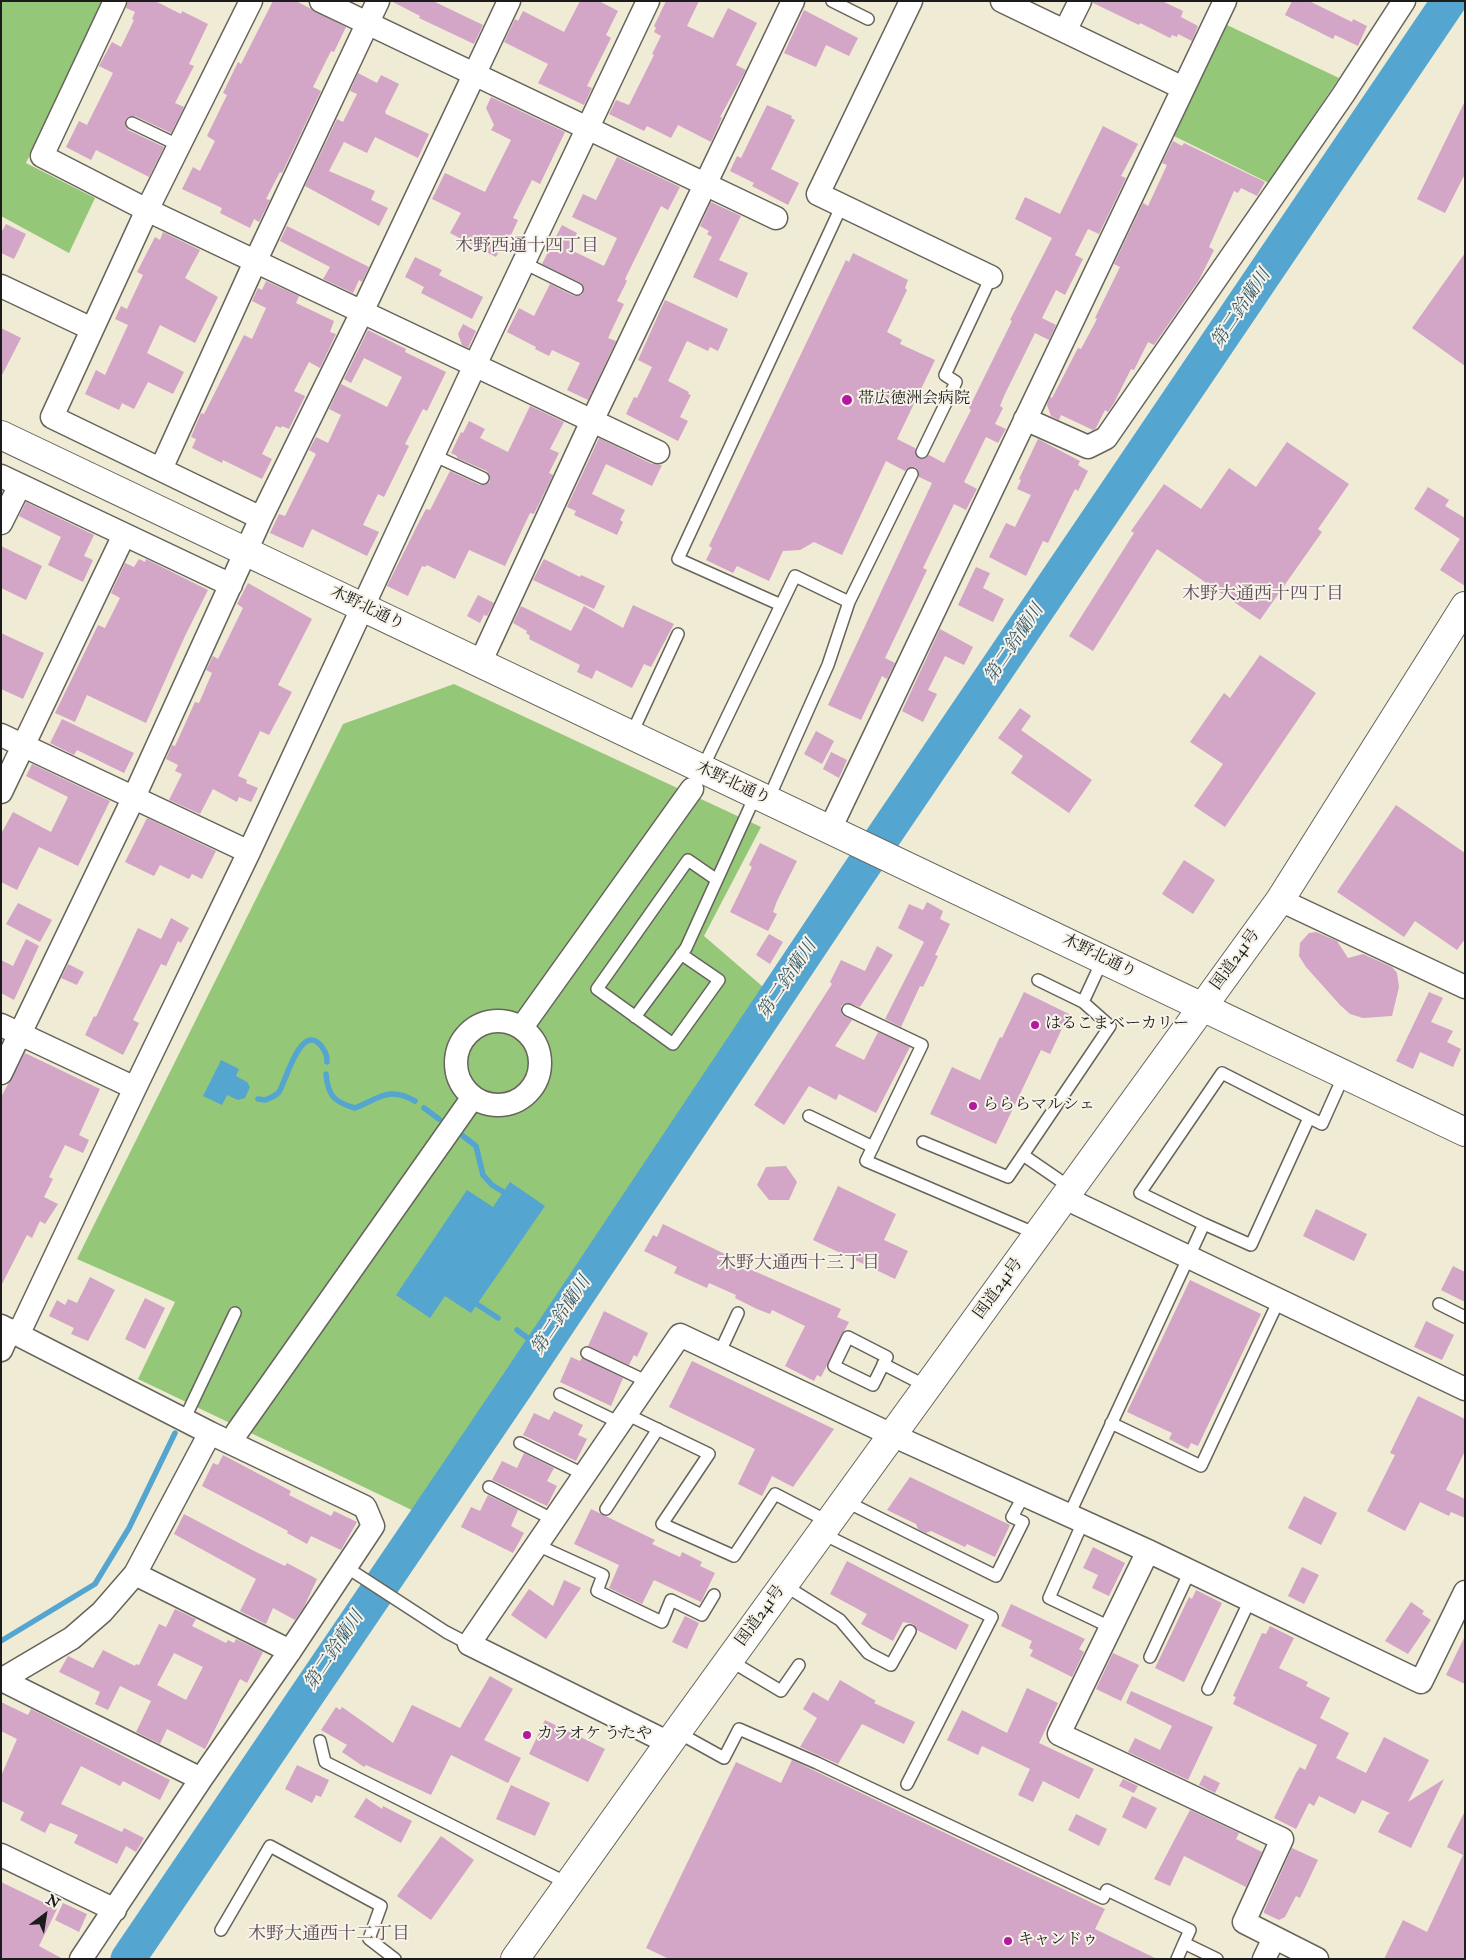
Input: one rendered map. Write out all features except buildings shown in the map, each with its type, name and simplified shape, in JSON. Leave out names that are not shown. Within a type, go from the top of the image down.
[{"type":"main road","name":"木野北通り","points":[[1,435],[631,735],[697,779],[762,797],[1465,1132]]},
{"type":"main road","name":"国道241号","points":[[515,1959],[729,1660],[1069,1194],[1280,900],[1465,606]]},
{"type":"street","points":[[115,1],[42,156],[255,262],[658,452]]},
{"type":"street","points":[[251,1],[148,210],[52,417],[262,518]]},
{"type":"street","points":[[321,1],[776,218]]},
{"type":"street","points":[[161,469],[255,262],[378,1]]},
{"type":"street","points":[[1,1073],[11,1029],[134,798],[246,551],[362,312],[509,1]]},
{"type":"street","points":[[81,1959],[373,1526],[365,1507],[8,1335],[135,1088],[249,852],[475,365],[648,1]]},
{"type":"street","points":[[480,663],[592,421],[794,1]]},
{"type":"street","points":[[911,1],[818,194],[991,277]]},
{"type":"street","points":[[1002,1],[1183,88]]},
{"type":"street","points":[[1064,31],[1080,1]]},
{"type":"street","points":[[830,829],[1225,1]]},
{"type":"street","points":[[1025,419],[1088,447],[1106,438],[1342,95],[1404,1]]},
{"type":"street","points":[[1,286],[92,329]]},
{"type":"street","points":[[1,523],[10,481],[231,585]]},
{"type":"street","points":[[1,792],[124,535]]},
{"type":"street","points":[[1,735],[249,852]]},
{"type":"street","points":[[522,1027],[697,779]]},
{"type":"street","points":[[1280,900],[1465,987]]},
{"type":"street","points":[[494,1020],[509,1022],[522,1027],[534,1039],[540,1055],[540,1072],[533,1087],[520,1099],[505,1105],[488,1104],[472,1096],[462,1086],[457,1072],[456,1058],[460,1044],[468,1032],[480,1024],[494,1020]]},
{"type":"street","points":[[11,1029],[135,1088]]},
{"type":"street","points":[[237,1432],[472,1096]]},
{"type":"street","points":[[1069,1194],[1189,1257],[1464,1386]]},
{"type":"street","points":[[673,1738],[469,1644],[680,1335],[892,1435],[1148,1551],[1421,1682],[1465,1592]]},
{"type":"street","points":[[2,1680],[72,1638],[102,1612],[135,1574],[210,1433]]},
{"type":"street","points":[[1148,1551],[1059,1734],[1282,1839],[1244,1922],[1317,1959]]},
{"type":"street","points":[[135,1574],[290,1651]]},
{"type":"street","points":[[2,1680],[201,1779]]},
{"type":"street","points":[[1,1855],[115,1910]]},
{"type":"street","points":[[1264,1959],[1274,1938]]},
{"type":"lane","points":[[832,1],[868,19]]},
{"type":"lane","points":[[132,124],[180,146]]},
{"type":"lane","points":[[780,605],[678,559],[842,205]]},
{"type":"lane","points":[[524,263],[576,289]]},
{"type":"lane","points":[[922,452],[956,382],[945,376],[991,277]]},
{"type":"lane","points":[[433,455],[483,478]]},
{"type":"lane","points":[[635,1017],[686,948],[717,880],[762,797],[828,665],[849,602],[912,474]]},
{"type":"lane","points":[[697,779],[795,576],[849,602]]},
{"type":"lane","points":[[631,735],[678,634]]},
{"type":"lane","points":[[681,954],[719,980],[673,1044],[597,989],[688,860],[717,880]]},
{"type":"lane","points":[[1083,1002],[1103,959]]},
{"type":"lane","points":[[923,1142],[1008,1177],[1110,1026],[1083,1002],[1038,980]]},
{"type":"lane","points":[[848,1010],[922,1045],[866,1161],[1039,1235]]},
{"type":"lane","points":[[1309,1118],[1251,1246],[1140,1193],[1222,1073],[1322,1124],[1344,1075]]},
{"type":"lane","points":[[809,1116],[873,1147]]},
{"type":"lane","points":[[1023,1155],[1069,1194]]},
{"type":"lane","points":[[1110,1627],[1049,1598],[1111,1423],[1204,1224]]},
{"type":"lane","points":[[1111,1423],[1201,1466],[1279,1300]]},
{"type":"lane","points":[[1439,1304],[1465,1317]]},
{"type":"lane","points":[[184,1420],[235,1313]]},
{"type":"lane","points":[[719,1354],[738,1313]]},
{"type":"lane","points":[[848,1337],[887,1357],[883,1364],[872,1385],[834,1366],[848,1337]]},
{"type":"lane","points":[[587,1353],[648,1382]]},
{"type":"lane","points":[[883,1364],[928,1387]]},
{"type":"lane","points":[[560,1394],[623,1419],[658,1429],[709,1454],[662,1524],[734,1556],[776,1494],[832,1519],[996,1576],[1023,1522],[1012,1517],[1024,1495]]},
{"type":"lane","points":[[606,1509],[658,1429]]},
{"type":"lane","points":[[520,1443],[585,1475]]},
{"type":"lane","points":[[489,1487],[554,1520]]},
{"type":"lane","points":[[832,1519],[992,1617],[907,1784]]},
{"type":"lane","points":[[536,1545],[603,1575],[597,1591],[662,1622],[671,1600],[702,1615],[714,1595]]},
{"type":"lane","points":[[346,1567],[446,1632],[469,1644]]},
{"type":"lane","points":[[1150,1657],[1190,1571]]},
{"type":"lane","points":[[784,1585],[840,1620],[868,1653],[891,1665],[910,1631]]},
{"type":"lane","points":[[1208,1689],[1250,1600]]},
{"type":"lane","points":[[729,1660],[781,1691],[799,1665]]},
{"type":"lane","points":[[673,1738],[724,1758],[739,1729],[817,1763],[1103,1898],[1108,1890],[1190,1930],[1177,1959]]},
{"type":"lane","points":[[320,1741],[325,1762],[568,1884]]},
{"type":"lane","points":[[221,1930],[270,1846],[382,1906],[369,1939],[395,1959]]},
{"type":"lane","points":[[1184,1944],[1217,1959]]},
{"type":"green space","points":[[1,1],[103,1],[26,163],[95,198],[69,253],[1,216]]},
{"type":"green space","points":[[1227,25],[1339,78],[1269,183],[1174,136]]},
{"type":"green space","points":[[454,684],[761,827],[704,936],[769,992],[418,1513],[138,1379],[175,1302],[77,1259],[343,724]]},
{"type":"water","points":[[221,1060],[239,1069],[236,1076],[247,1082],[250,1087],[245,1098],[238,1100],[227,1095],[222,1105],[203,1096]]},
{"type":"water","points":[[510,1182],[545,1206],[471,1313],[445,1296],[430,1318],[396,1295],[467,1190],[493,1207]]},
{"type":"waterway","name":"第二鈴蘭川","points":[[128,1959],[517,1385],[858,874],[1449,1]]},
{"type":"waterway","points":[[258,1099],[265,1100],[279,1092],[295,1056],[307,1041],[314,1041],[322,1047],[326,1054],[327,1062]]},
{"type":"waterway","points":[[326,1074],[328,1088],[333,1097],[355,1108],[378,1097],[391,1094],[398,1094],[415,1101]]},
{"type":"waterway","points":[[424,1108],[439,1119]]},
{"type":"waterway","points":[[463,1136],[476,1146],[483,1175],[492,1185],[510,1196]]},
{"type":"waterway","points":[[472,1301],[498,1318]]},
{"type":"waterway","points":[[517,1330],[542,1349]]},
{"type":"waterway","points":[[1,1641],[95,1584],[129,1528],[175,1433]]},
{"type":"place","name":"帯広徳洲会病院","points":[[847,400]]},
{"type":"place","name":"はるこまベーカリー","points":[[1035,1025]]},
{"type":"place","name":"らららマルシェ","points":[[973,1106]]},
{"type":"place","name":"カラオケ うたや","points":[[527,1735]]},
{"type":"place","name":"キャンドゥ","points":[[1008,1941]]},
{"type":"district","name":"木野西通十四丁目","points":[[527,247]]},
{"type":"district","name":"木野大通西十四丁目","points":[[1263,595]]},
{"type":"district","name":"木野大通西十三丁目","points":[[799,1264]]},
{"type":"district","name":"木野大通西十二丁目","points":[[329,1935]]}]
